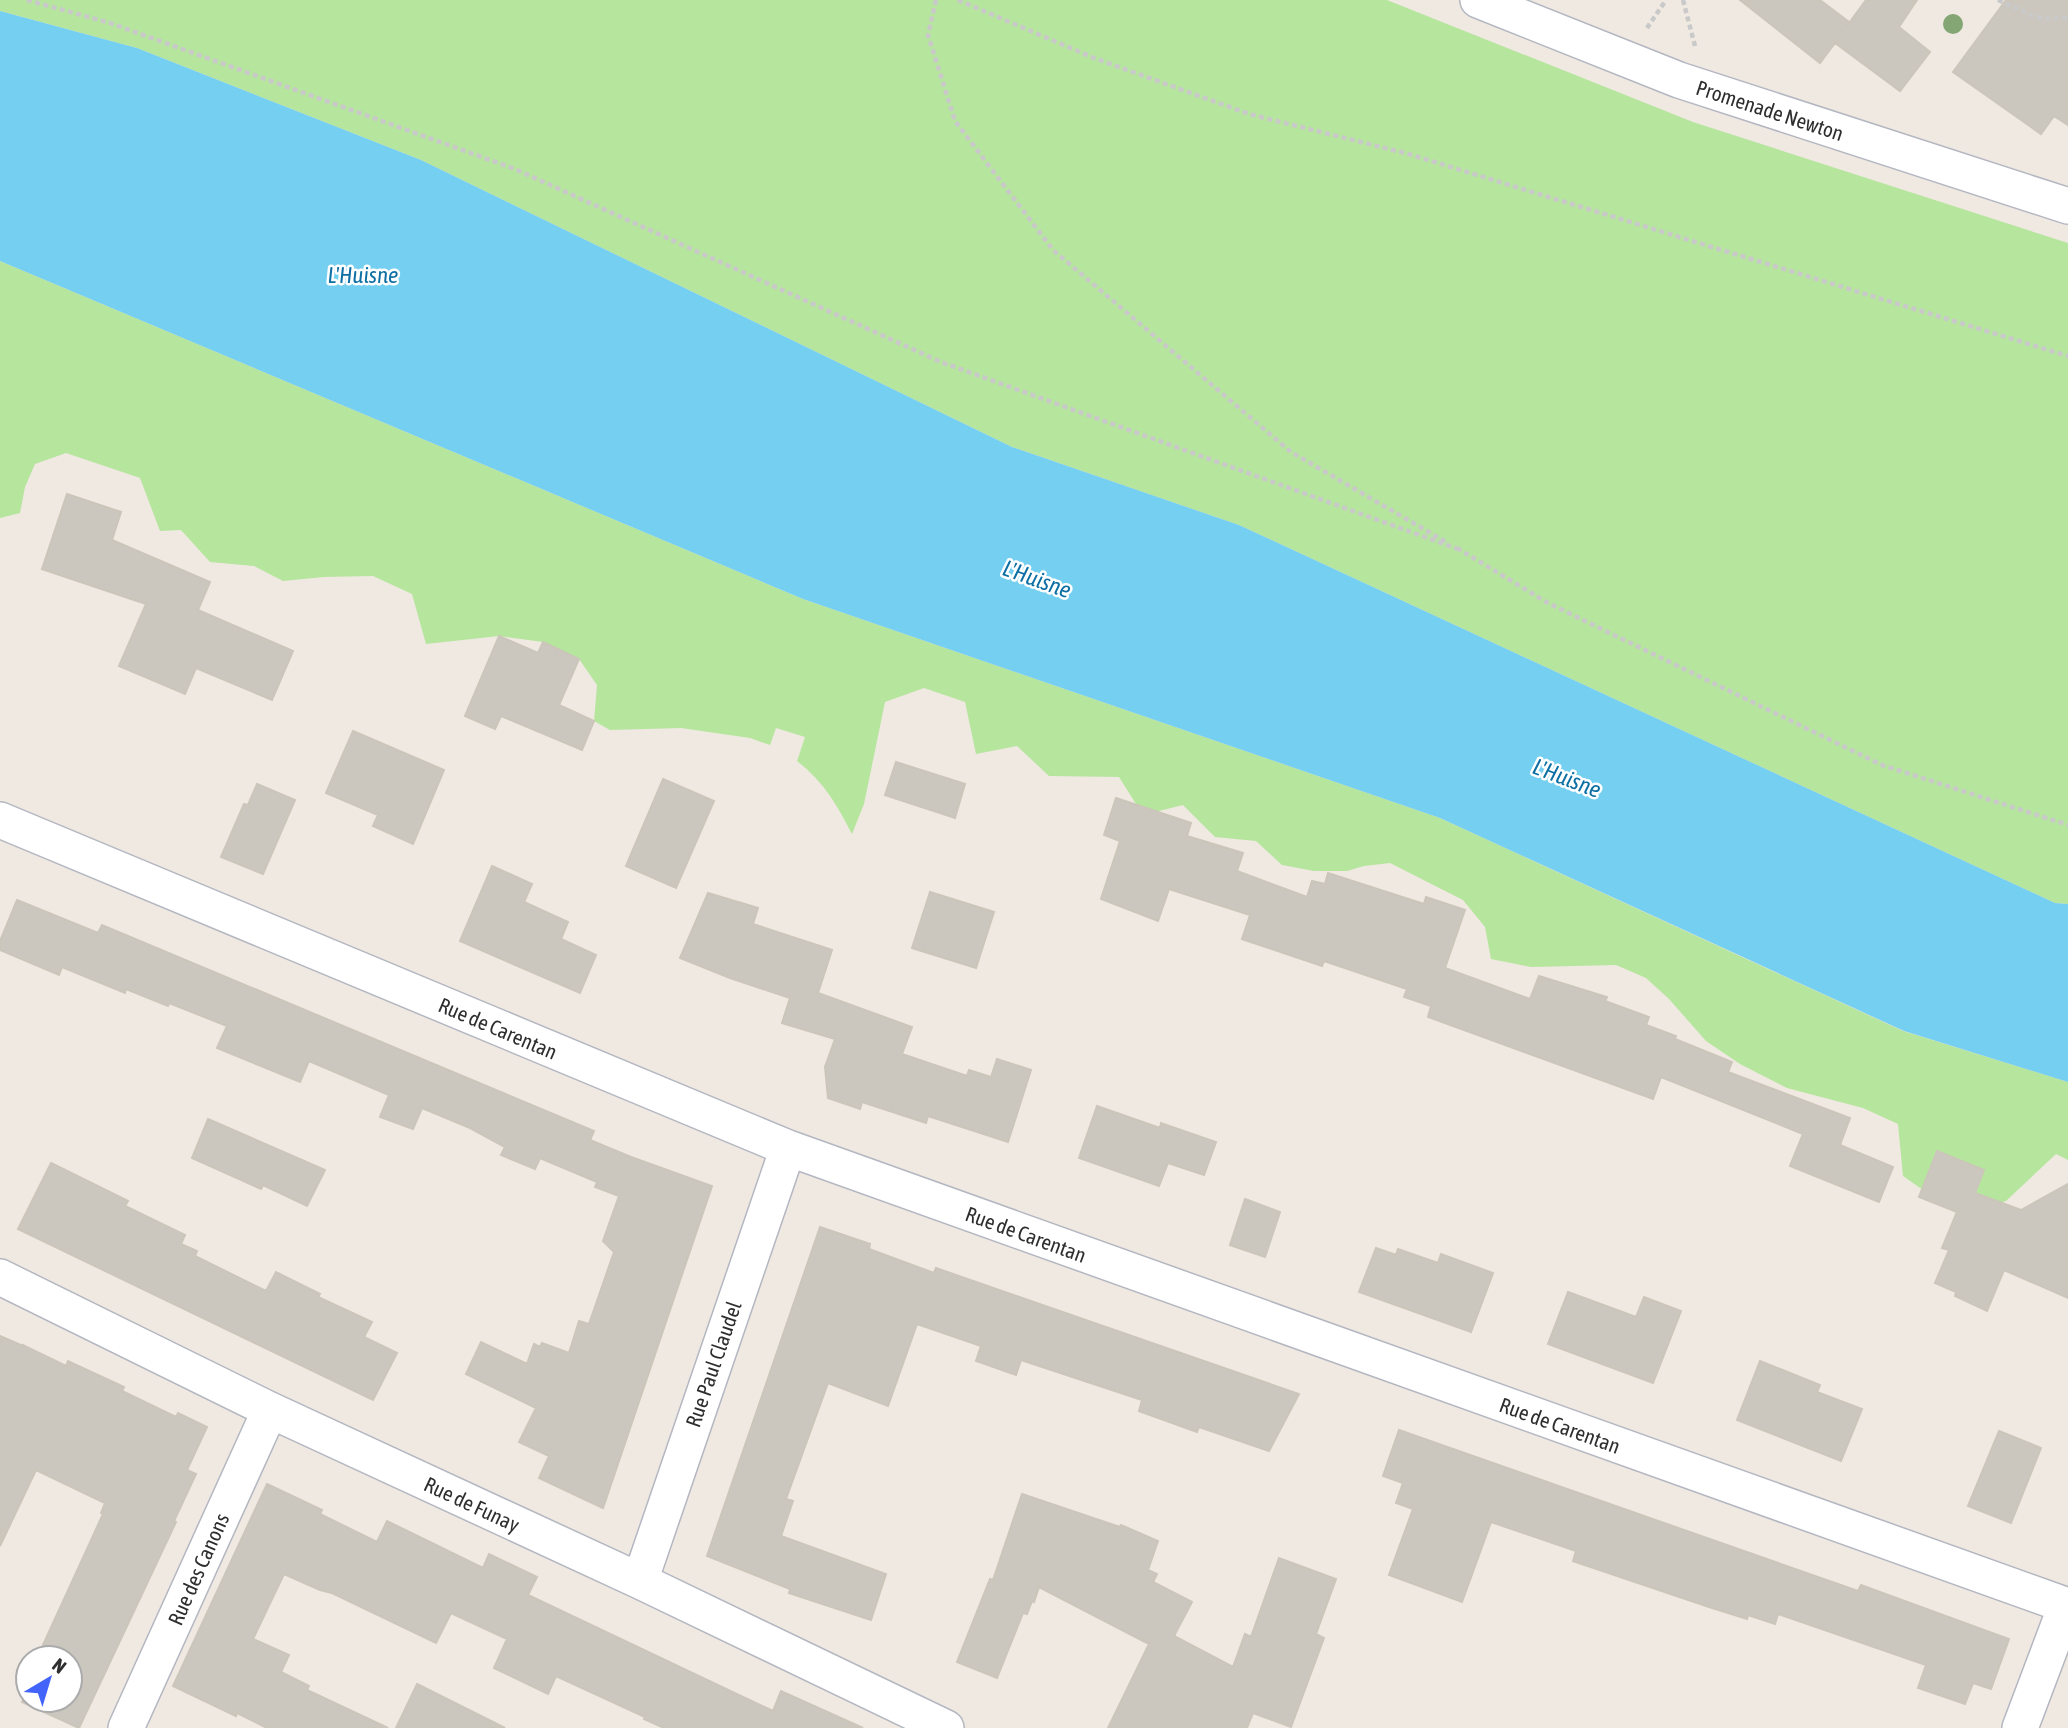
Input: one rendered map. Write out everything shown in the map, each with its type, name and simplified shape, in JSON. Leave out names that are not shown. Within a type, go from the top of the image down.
[{"type":"street","name":"Promenade Newton","points":[[1478,0],[1679,80],[2068,206]]},
{"type":"street","name":"Rue de Carentan","points":[[0,820],[788,1148],[2067,1606]]},
{"type":"street","name":"Rue Paul Claudel","points":[[640,1581],[788,1148]]},
{"type":"street","name":"Rue de Funay","points":[[0,1277],[270,1410],[640,1581],[946,1728]]},
{"type":"street","name":"Rue des Canons","points":[[126,1728],[270,1410]]},
{"type":"street","points":[[2020,1728],[2067,1606]]},
{"type":"path","points":[[27,0],[110,23],[514,169],[941,362],[1458,549]]},
{"type":"path","points":[[936,0],[928,35],[956,121],[1053,250],[1291,452],[1548,603],[1882,765],[2068,825]]},
{"type":"path","points":[[958,0],[1094,58],[1249,114],[1405,153],[2068,356]]},
{"type":"path","points":[[1998,0],[2043,19],[2068,18]]},
{"type":"green space","points":[[0,0],[1387,0],[1693,122],[2068,243],[2068,904],[2055,903],[1239,525],[1012,447],[421,160],[137,48],[0,11]]},
{"type":"green space","points":[[0,261],[803,599],[1440,818],[1903,1031],[2068,1082],[2068,1160],[2056,1154],[2006,1201],[1959,1215],[1903,1176],[1898,1124],[1863,1108],[1787,1088],[1740,1064],[1706,1041],[1669,999],[1646,978],[1616,965],[1531,967],[1491,959],[1485,927],[1463,900],[1390,863],[1347,871],[1314,871],[1282,865],[1256,841],[1215,837],[1183,805],[1143,815],[1119,777],[1049,776],[1017,746],[976,754],[965,702],[924,688],[885,702],[864,804],[852,834],[829,794],[797,761],[805,737],[776,728],[770,745],[750,738],[681,728],[610,730],[594,721],[597,685],[579,659],[543,642],[499,636],[426,644],[412,594],[373,576],[283,581],[254,566],[210,562],[181,530],[160,531],[140,478],[66,453],[35,464],[25,487],[20,513],[0,518]]},
{"type":"water","name":"L'Huisne","points":[[0,11],[137,48],[421,160],[1012,447],[1239,525],[2055,903],[2068,904],[2068,1082],[1904,1031],[1440,818],[803,599],[0,261]]},
{"type":"building","points":[[1740,0],[1820,0],[1849,22],[1841,34],[1866,0],[1917,0],[1899,27],[1930,52],[1900,91],[1835,43],[1820,63]]},
{"type":"building","points":[[2006,0],[2068,0],[2068,125],[2054,116],[2041,134],[1953,72]]},
{"type":"building","points":[[67,494],[121,512],[112,540],[210,582],[198,610],[293,651],[272,700],[196,668],[185,694],[119,666],[146,604],[42,569]]},
{"type":"building","points":[[499,636],[538,653],[543,642],[579,659],[559,705],[594,721],[582,750],[501,716],[495,729],[465,716]]},
{"type":"building","points":[[353,731],[444,770],[413,844],[373,826],[378,815],[326,793]]},
{"type":"building","points":[[896,762],[965,784],[955,818],[885,795]]},
{"type":"building","points":[[663,779],[714,801],[676,888],[626,866]]},
{"type":"building","points":[[257,784],[295,800],[263,874],[221,857],[244,804],[248,805]]},
{"type":"building","points":[[1116,798],[1191,823],[1187,836],[1243,853],[1237,871],[1307,897],[1312,881],[1325,884],[1328,873],[1424,904],[1426,897],[1465,910],[1445,968],[1530,999],[1539,976],[1607,997],[1605,1001],[1649,1017],[1646,1025],[1732,1062],[1728,1072],[1850,1118],[1840,1145],[1893,1167],[1879,1202],[1790,1166],[1803,1134],[1661,1077],[1653,1099],[1428,1017],[1431,1006],[1404,997],[1407,989],[1324,961],[1322,966],[1242,939],[1250,915],[1169,889],[1158,921],[1101,899],[1120,841],[1104,835]]},
{"type":"building","points":[[492,866],[532,884],[524,902],[568,922],[561,939],[596,955],[580,993],[460,941]]},
{"type":"building","points":[[930,892],[994,912],[976,968],[912,948]]},
{"type":"building","points":[[708,893],[758,908],[753,924],[832,950],[818,993],[912,1027],[902,1054],[967,1076],[969,1070],[991,1077],[997,1059],[1031,1070],[1008,1142],[928,1116],[926,1123],[862,1102],[860,1109],[828,1098],[825,1067],[835,1039],[782,1023],[790,998],[680,958]]},
{"type":"building","points":[[17,900],[98,933],[102,925],[594,1131],[590,1140],[712,1186],[603,1508],[539,1478],[549,1456],[519,1442],[536,1408],[466,1374],[481,1342],[527,1364],[534,1344],[540,1347],[542,1343],[569,1353],[579,1321],[589,1324],[614,1252],[603,1241],[619,1196],[595,1187],[597,1182],[540,1158],[535,1169],[501,1155],[505,1147],[470,1128],[422,1108],[413,1129],[380,1117],[389,1095],[309,1061],[300,1082],[217,1048],[227,1026],[126,989],[125,993],[62,967],[59,975],[0,950],[0,941]]},
{"type":"building","points":[[1097,1106],[1160,1128],[1161,1123],[1216,1142],[1204,1175],[1168,1163],[1159,1186],[1079,1158]]},
{"type":"building","points":[[208,1119],[325,1170],[307,1206],[263,1185],[261,1189],[192,1158]]},
{"type":"building","points":[[1937,1151],[1984,1170],[1975,1193],[2021,1210],[2068,1184],[2068,1298],[2004,1270],[1987,1311],[1935,1283],[1949,1250],[1942,1248],[1957,1212],[1919,1197]]},
{"type":"building","points":[[51,1163],[128,1201],[125,1206],[185,1235],[181,1244],[197,1251],[195,1256],[266,1291],[276,1272],[320,1294],[318,1297],[372,1322],[364,1337],[397,1353],[373,1400],[18,1229]]},
{"type":"building","points":[[1245,1199],[1280,1212],[1265,1257],[1230,1245]]},
{"type":"building","points":[[820,1227],[870,1244],[869,1249],[934,1273],[936,1268],[1299,1394],[1269,1451],[1199,1427],[1197,1432],[1139,1411],[1142,1400],[1021,1360],[1016,1375],[976,1361],[981,1346],[917,1324],[888,1406],[828,1383],[786,1499],[793,1501],[781,1536],[886,1574],[871,1620],[789,1593],[790,1589],[707,1556]]},
{"type":"building","points":[[1376,1248],[1396,1255],[1398,1249],[1438,1263],[1441,1254],[1493,1273],[1471,1332],[1359,1292]]},
{"type":"building","points":[[1568,1292],[1636,1317],[1644,1297],[1681,1311],[1653,1383],[1548,1344]]},
{"type":"building","points":[[0,1336],[66,1366],[68,1361],[124,1387],[122,1391],[176,1417],[178,1413],[207,1427],[187,1470],[196,1474],[174,1521],[176,1522],[79,1728],[48,1714],[84,1714],[84,1644],[43,1644],[103,1514],[101,1513],[105,1503],[36,1470],[0,1546]]},
{"type":"building","points":[[1760,1361],[1820,1385],[1817,1392],[1862,1409],[1841,1461],[1737,1420]]},
{"type":"building","points":[[1399,1430],[1858,1591],[1861,1585],[2009,1639],[1991,1689],[1973,1683],[1965,1704],[1918,1688],[1926,1665],[1778,1614],[1775,1624],[1748,1615],[1747,1619],[1709,1607],[1573,1561],[1576,1551],[1491,1522],[1462,1602],[1389,1575],[1413,1509],[1396,1503],[1403,1483],[1383,1476]]},
{"type":"building","points":[[1999,1431],[2041,1448],[2011,1523],[1968,1506]]},
{"type":"building","points":[[267,1484],[322,1510],[320,1514],[377,1542],[387,1521],[483,1568],[489,1554],[537,1577],[528,1595],[773,1711],[781,1691],[863,1728],[664,1728],[556,1676],[548,1694],[494,1668],[507,1639],[451,1613],[436,1643],[332,1593],[284,1574],[253,1639],[289,1655],[281,1672],[309,1686],[307,1690],[388,1728],[267,1728],[237,1713],[236,1716],[173,1686]]},
{"type":"building","points":[[1022,1494],[1120,1527],[1121,1525],[1158,1541],[1148,1570],[1157,1574],[1153,1582],[1192,1602],[1174,1636],[1233,1667],[1245,1634],[1251,1637],[1279,1558],[1336,1579],[1316,1634],[1324,1638],[1291,1727],[1253,1713],[1247,1728],[1108,1728],[1149,1644],[1039,1587],[1027,1614],[1023,1613],[997,1678],[957,1662],[990,1579],[993,1580]]},
{"type":"building","points":[[417,1684],[505,1728],[396,1728]]}]
